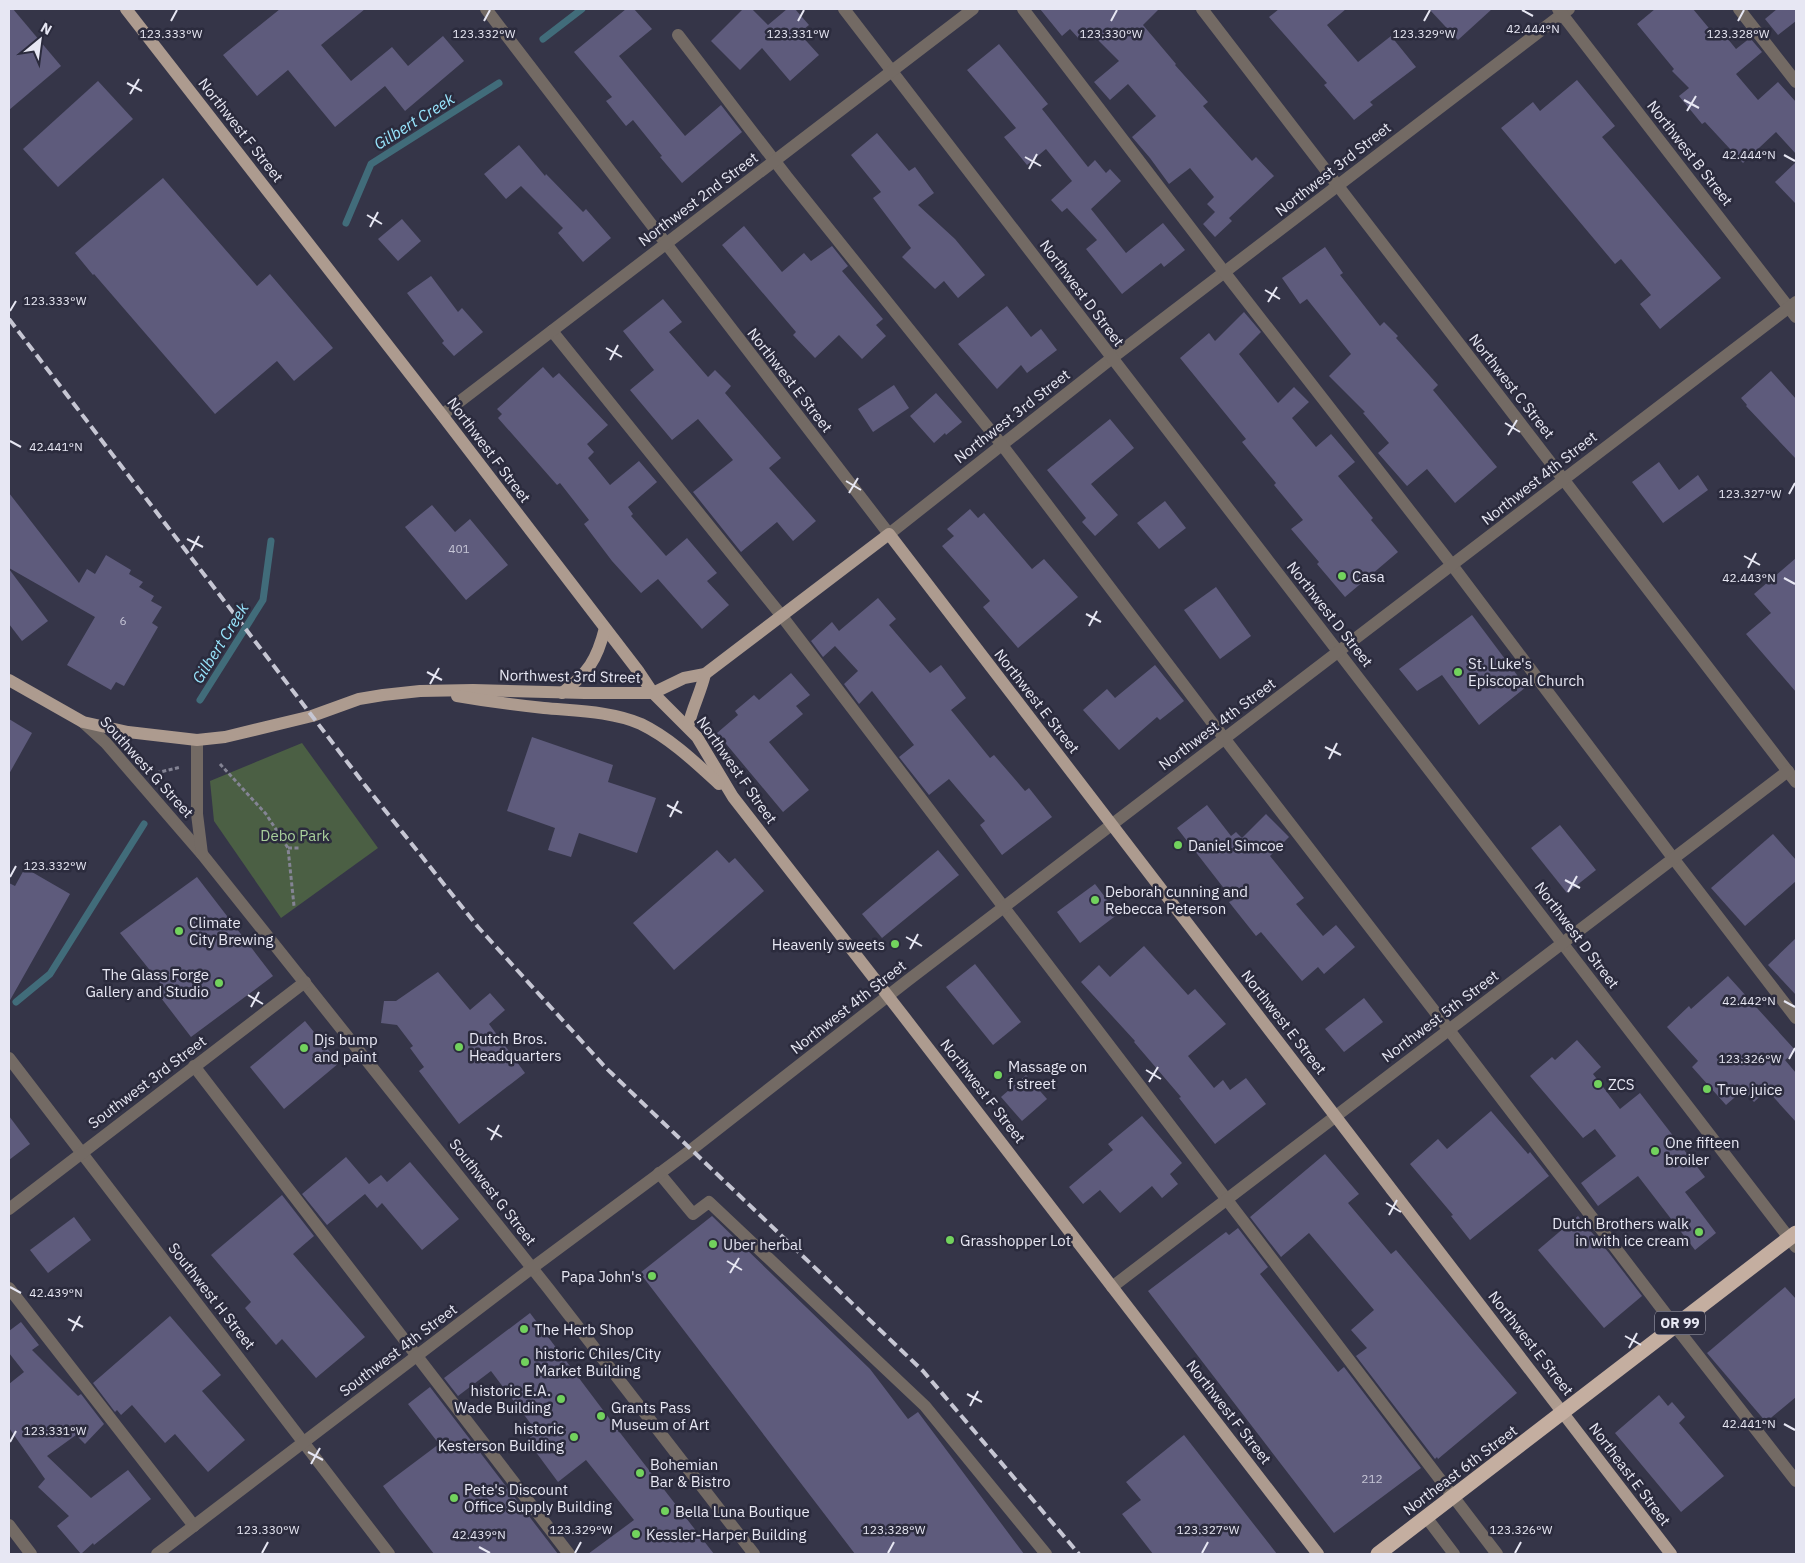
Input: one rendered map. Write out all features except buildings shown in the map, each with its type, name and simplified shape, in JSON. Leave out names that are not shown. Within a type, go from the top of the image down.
[{"type":"highway","name":"OR 99","points":[[1563,1413],[1675,1326],[1794,1240]]},
{"type":"highway","name":"Northeast 6th Street","points":[[1378,1554],[1563,1413]]},
{"type":"main road","name":"Northwest F Street","points":[[126,9],[442,415],[605,628],[653,694],[688,727],[703,747],[733,797],[1318,1554]]},
{"type":"main road","name":"Northwest 3rd Street","points":[[83,722],[128,732],[197,740],[225,737],[312,716],[359,699],[420,691],[474,690],[653,694],[684,678],[705,674],[889,534]]},
{"type":"main road","name":"Northwest E Street","points":[[889,534],[1563,1413]]},
{"type":"main road","points":[[562,693],[590,668],[600,648],[605,628]]},
{"type":"main road","points":[[688,727],[705,674]]},
{"type":"main road","name":"Southwest G Street","points":[[9,680],[83,722]]},
{"type":"main road","name":"Northwest 3rd Street","points":[[420,691],[508,704],[605,714],[623,718],[640,724],[676,746],[733,797]]},
{"type":"main road","name":"Northeast E Street","points":[[1563,1413],[1671,1554]]},
{"type":"street","name":"Northwest E Street","points":[[486,9],[889,534]]},
{"type":"street","name":"Northwest D Street","points":[[844,9],[1562,943],[1794,1240]]},
{"type":"street","name":"Northwest 2nd Street","points":[[442,415],[973,9]]},
{"type":"street","points":[[1023,9],[1452,565],[1796,1018]]},
{"type":"street","name":"Northwest C Street","points":[[1202,9],[1796,782]]},
{"type":"street","points":[[1739,9],[1796,82]]},
{"type":"street","name":"Northwest 3rd Street","points":[[889,534],[1112,358],[1338,186],[1563,10]]},
{"type":"street","name":"Northwest B Street","points":[[1563,10],[1794,309]]},
{"type":"street","points":[[678,35],[774,161],[1002,445],[1675,1326],[1796,1481]]},
{"type":"street","name":"Northwest 4th Street","points":[[659,1173],[1452,565],[1794,309]]},
{"type":"street","points":[[552,331],[781,615],[1497,1554]]},
{"type":"street","name":"Southwest G Street","points":[[83,722],[106,743],[202,854],[532,1268],[754,1554]]},
{"type":"street","name":"Southwest G Street","points":[[197,740],[197,814],[202,854]]},
{"type":"street","name":"Northwest 5th Street","points":[[1112,1287],[1788,771]]},
{"type":"street","name":"Southwest 3rd Street","points":[[9,1209],[305,982]]},
{"type":"street","name":"Southwest H Street","points":[[9,1058],[390,1554]]},
{"type":"street","points":[[194,1066],[569,1554]]},
{"type":"street","points":[[659,1173],[694,1214],[710,1202],[925,1406],[1046,1554]]},
{"type":"street","name":"Southwest 4th Street","points":[[157,1554],[659,1173]]},
{"type":"street","points":[[9,1288],[194,1526]]},
{"type":"street","points":[[1426,1517],[1454,1554]]},
{"type":"street","points":[[9,1525],[31,1554]]},
{"type":"path","points":[[220,764],[266,814],[288,848],[294,906]]},
{"type":"path","points":[[151,774],[182,767]]},
{"type":"path","points":[[288,848],[300,848]]},
{"type":"green space","name":"Debo Park","points":[[302,743],[378,848],[281,918],[214,821],[210,781]]},
{"type":"waterway","name":"Gilbert Creek","points":[[543,39],[582,9]]},
{"type":"waterway","name":"Gilbert Creek","points":[[346,223],[371,164],[499,83]]},
{"type":"waterway","name":"Gilbert Creek","points":[[200,700],[263,600],[271,541]]},
{"type":"waterway","name":"Gilbert Creek","points":[[16,1002],[50,974],[144,824]]},
{"type":"railway","points":[[9,319],[364,784],[478,927],[606,1068],[923,1371],[1079,1554]]},
{"type":"place","name":"Casa","points":[[1342,576]]},
{"type":"place","name":"St. Luke's Episcopal Church","points":[[1458,672]]},
{"type":"place","name":"Daniel Simcoe","points":[[1178,845]]},
{"type":"place","name":"Deborah cunning and Rebecca Peterson","points":[[1095,900]]},
{"type":"place","name":"Climate City Brewing","points":[[179,931]]},
{"type":"place","name":"Heavenly sweets","points":[[895,944]]},
{"type":"place","name":"The Glass Forge Gallery and Studio","points":[[219,983]]},
{"type":"place","name":"Dutch Bros. Headquarters","points":[[459,1047]]},
{"type":"place","name":"Djs bump and paint","points":[[304,1048]]},
{"type":"place","name":"Massage on f street","points":[[998,1075]]},
{"type":"place","name":"ZCS","points":[[1598,1084]]},
{"type":"place","name":"True juice","points":[[1707,1089]]},
{"type":"place","name":"One fifteen broiler","points":[[1655,1151]]},
{"type":"place","name":"Dutch Brothers walk in with ice cream","points":[[1699,1232]]},
{"type":"place","name":"Grasshopper Lot","points":[[950,1240]]},
{"type":"place","name":"Uber herbal","points":[[713,1244]]},
{"type":"place","name":"Papa John's","points":[[652,1276]]},
{"type":"place","name":"The Herb Shop","points":[[524,1329]]},
{"type":"place","name":"historic Chiles/City Market Building","points":[[525,1362]]},
{"type":"place","name":"historic E.A. Wade Building","points":[[561,1399]]},
{"type":"place","name":"Grants Pass Museum of Art","points":[[601,1416]]},
{"type":"place","name":"historic Kesterson Building","points":[[574,1437]]},
{"type":"place","name":"Bohemian Bar & Bistro","points":[[640,1473]]},
{"type":"place","name":"Pete's Discount Office Supply Building","points":[[454,1498]]},
{"type":"place","name":"Bella Luna Boutique","points":[[665,1511]]},
{"type":"place","name":"Kessler-Harper Building","points":[[636,1534]]}]
